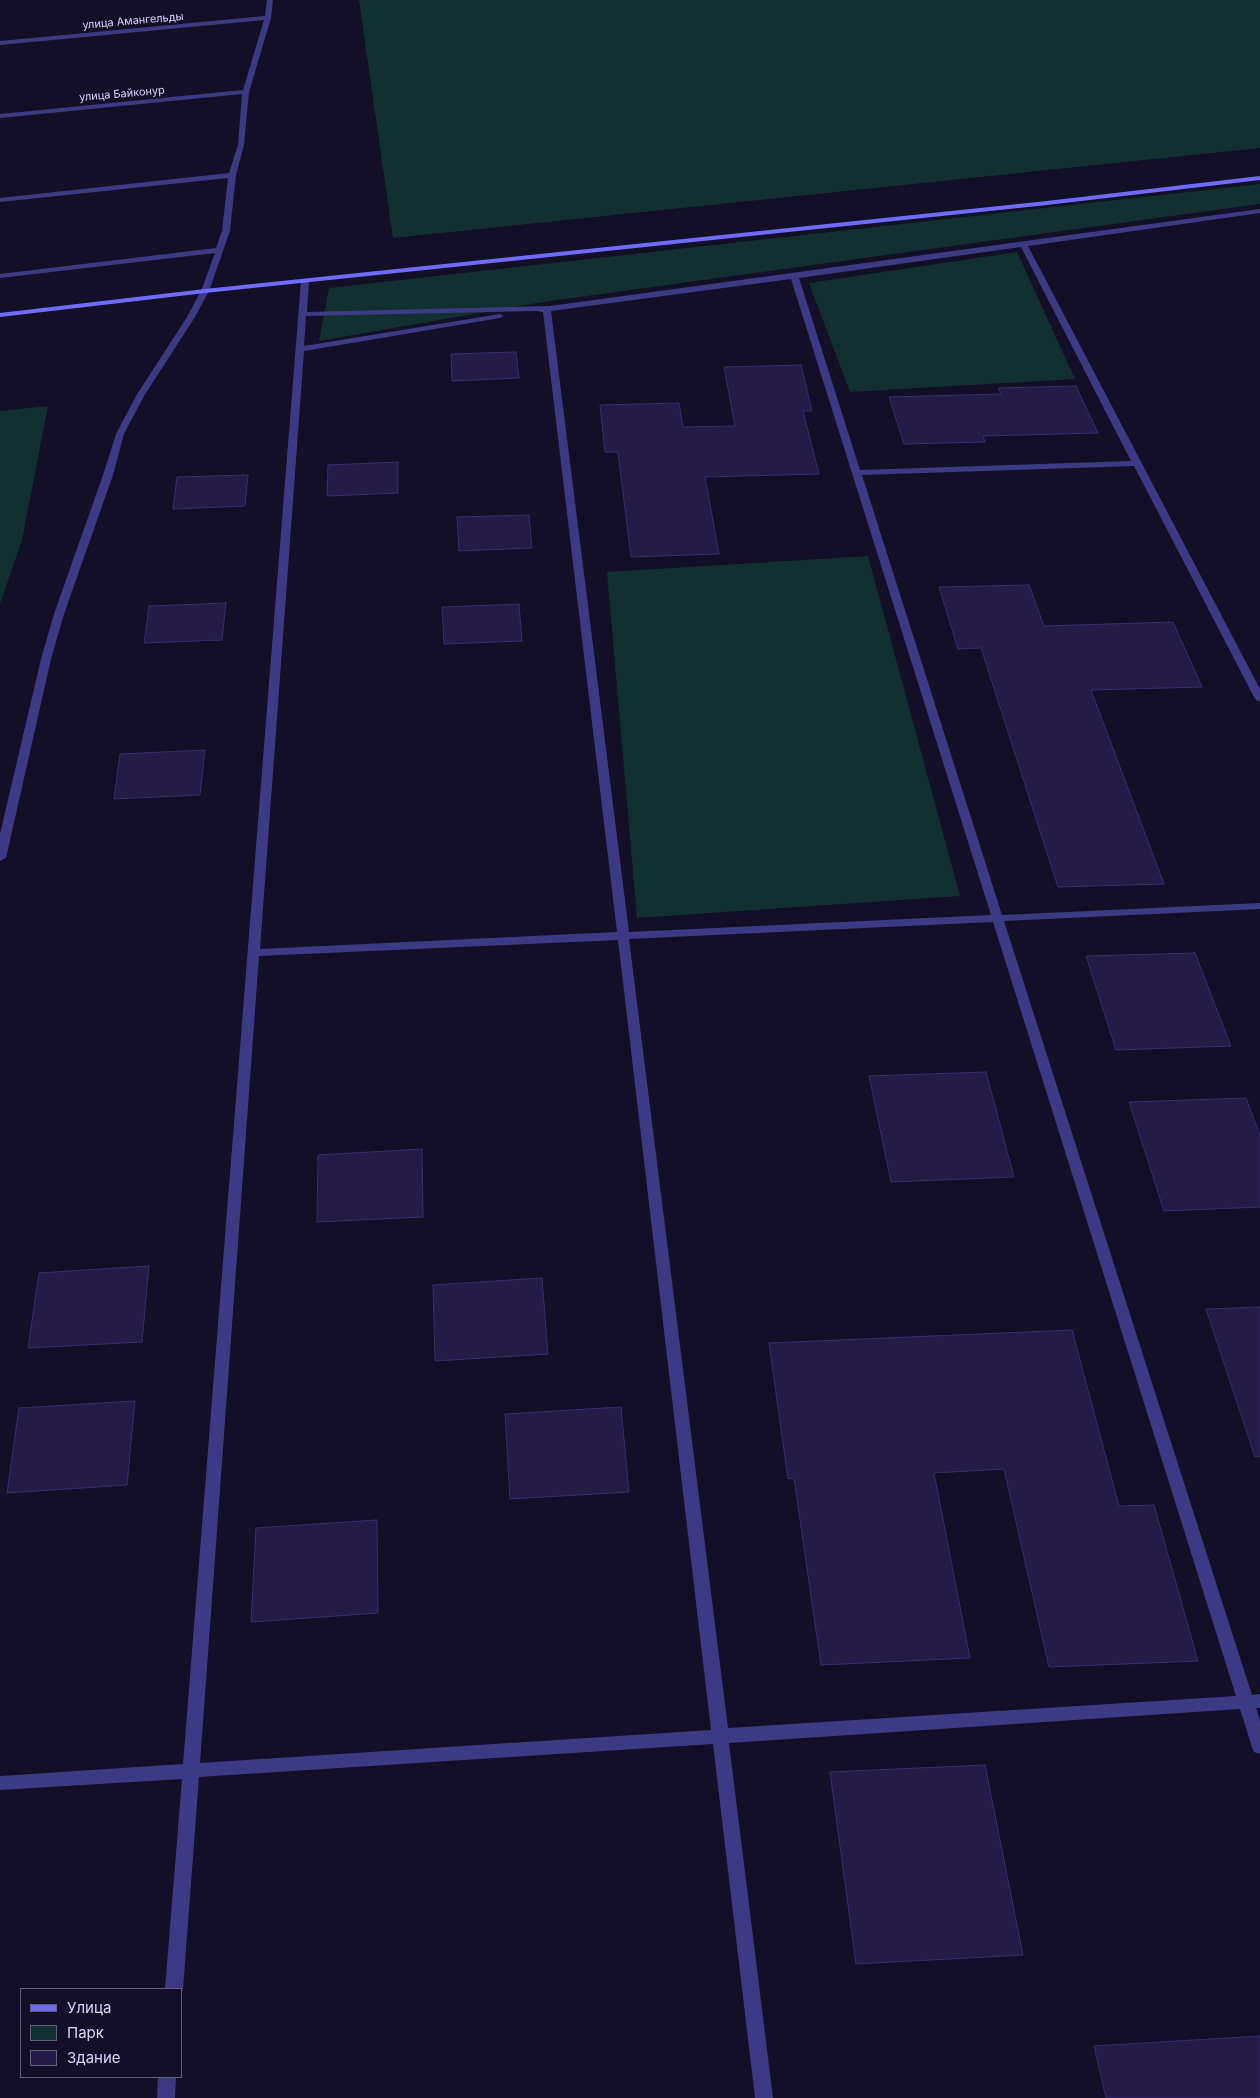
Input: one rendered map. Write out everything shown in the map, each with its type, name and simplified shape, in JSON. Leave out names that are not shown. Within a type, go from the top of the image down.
[{"type":"main road","points":[[0,315],[205,291],[1047,203],[1260,178]]},
{"type":"street","points":[[0,858],[46,659],[59,614],[108,475],[120,434],[140,396],[191,317],[205,291],[226,231],[232,175],[241,145],[246,92],[268,18],[270,0]]},
{"type":"street","name":"улица Амангельды","points":[[0,44],[268,18]]},
{"type":"street","name":"улица Байконур","points":[[0,116],[246,92]]},
{"type":"street","points":[[0,111],[14,114]]},
{"type":"street","points":[[0,200],[232,175]]},
{"type":"street","points":[[300,349],[548,308],[794,276],[1256,211],[1260,222]]},
{"type":"street","points":[[1022,244],[1260,699]]},
{"type":"street","points":[[0,276],[220,250]]},
{"type":"street","points":[[794,276],[997,918],[1253,1701],[1260,1747]]},
{"type":"street","points":[[174,1988],[306,281]]},
{"type":"street","points":[[303,314],[548,308]]},
{"type":"street","points":[[548,308],[764,2098]]},
{"type":"street","points":[[856,473],[1137,463]]},
{"type":"street","points":[[254,953],[1260,906]]},
{"type":"street","points":[[0,1783],[1253,1701]]},
{"type":"street","points":[[166,2098],[167,2078]]},
{"type":"green space","points":[[359,0],[1260,0],[1260,148],[393,238]]},
{"type":"green space","points":[[1260,184],[1260,204],[543,302],[319,341],[329,288]]},
{"type":"green space","points":[[1017,252],[1075,379],[850,392],[809,283]]},
{"type":"green space","points":[[48,406],[22,540],[0,604],[0,411]]},
{"type":"green space","points":[[868,556],[960,896],[637,918],[607,572]]},
{"type":"building","points":[[516,352],[519,378],[452,381],[451,354]]},
{"type":"building","points":[[801,365],[812,411],[803,411],[819,474],[705,477],[719,554],[631,557],[618,452],[605,452],[600,405],[679,403],[683,427],[735,426],[724,367]]},
{"type":"building","points":[[1076,386],[1098,433],[983,436],[985,442],[904,444],[889,397],[1001,394],[998,388]]},
{"type":"building","points":[[398,462],[398,493],[327,496],[328,465]]},
{"type":"building","points":[[248,475],[245,506],[173,509],[177,477]]},
{"type":"building","points":[[529,515],[532,548],[459,551],[457,517]]},
{"type":"building","points":[[1029,585],[1044,626],[1173,622],[1202,687],[1091,690],[1164,884],[1058,887],[981,648],[958,649],[939,587]]},
{"type":"building","points":[[226,603],[222,640],[144,643],[149,606]]},
{"type":"building","points":[[519,604],[522,641],[444,644],[442,607]]},
{"type":"building","points":[[205,750],[200,795],[114,799],[120,754]]},
{"type":"building","points":[[1195,953],[1231,1046],[1116,1050],[1086,956]]},
{"type":"building","points":[[986,1072],[1014,1177],[891,1182],[869,1076]]},
{"type":"building","points":[[1246,1098],[1260,1135],[1260,1207],[1164,1211],[1129,1102]]},
{"type":"building","points":[[422,1149],[423,1217],[317,1222],[318,1155]]},
{"type":"building","points":[[149,1266],[142,1342],[28,1348],[39,1273]]},
{"type":"building","points":[[542,1278],[548,1354],[435,1361],[433,1285]]},
{"type":"building","points":[[1260,1307],[1260,1456],[1255,1457],[1206,1309]]},
{"type":"building","points":[[1072,1330],[1119,1506],[1154,1505],[1198,1661],[1049,1667],[1004,1469],[934,1473],[970,1658],[821,1665],[794,1478],[788,1479],[769,1343]]},
{"type":"building","points":[[135,1401],[127,1485],[7,1493],[19,1408]]},
{"type":"building","points":[[621,1407],[629,1492],[510,1499],[505,1414]]},
{"type":"building","points":[[377,1520],[378,1613],[251,1622],[256,1528]]},
{"type":"building","points":[[985,1765],[1023,1955],[856,1964],[830,1772]]},
{"type":"building","points":[[1260,2036],[1260,2098],[1106,2098],[1094,2046]]}]
